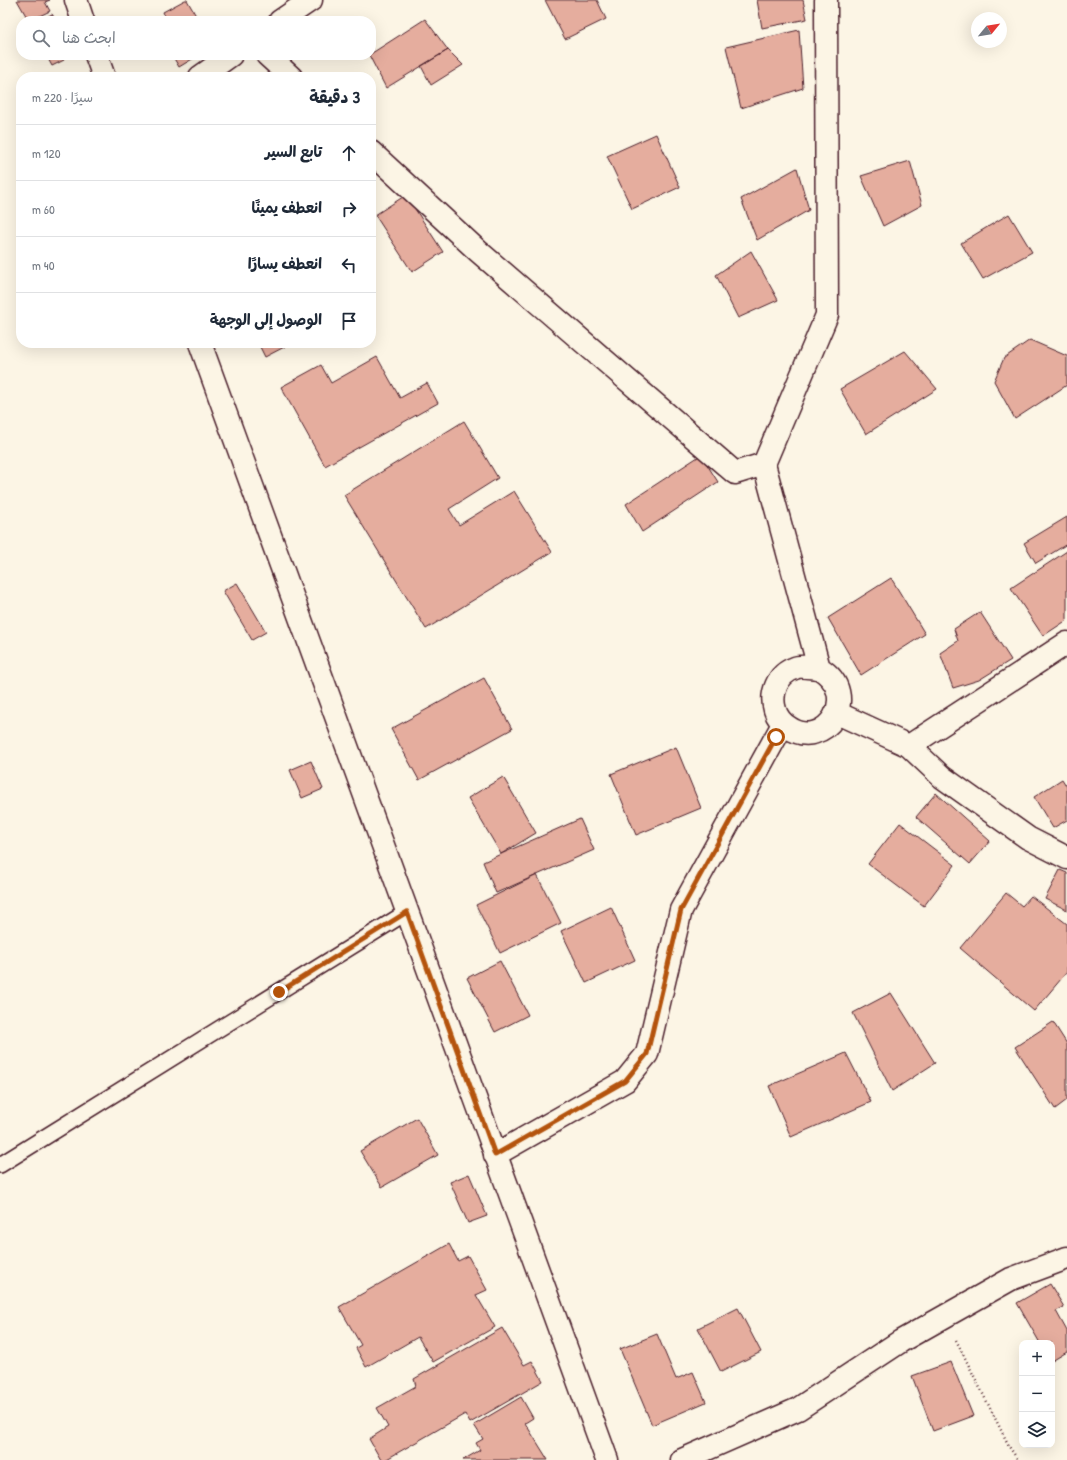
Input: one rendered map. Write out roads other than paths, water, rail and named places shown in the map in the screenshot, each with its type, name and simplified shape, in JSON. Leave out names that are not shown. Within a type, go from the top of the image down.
[{"type":"street","points":[[76,0],[81,16]]},
{"type":"street","points":[[287,16],[311,0]]},
{"type":"street","points":[[819,668],[764,464],[827,315],[826,0]]},
{"type":"street","points":[[98,60],[102,72]]},
{"type":"street","points":[[207,72],[224,60]]},
{"type":"street","points":[[272,60],[286,72]]},
{"type":"street","points":[[376,157],[478,251],[735,473],[764,464]]},
{"type":"street","points":[[202,348],[607,1460]]},
{"type":"street","points":[[909,746],[1067,643]]},
{"type":"street","points":[[796,667],[819,668],[829,674],[835,682],[839,692],[840,703],[837,713],[831,722],[823,729],[802,733],[792,730],[783,724],[776,714],[773,703],[774,692],[778,681],[786,672],[796,667]]},
{"type":"street","points":[[837,713],[909,746],[948,782],[1028,838],[1067,858]]},
{"type":"street","points":[[495,1155],[625,1081],[647,1054],[681,910],[783,724]]},
{"type":"street","points":[[682,1460],[798,1409],[901,1341],[1011,1279],[1067,1258]]},
{"type":"lane","points":[[0,1165],[407,912]]}]
